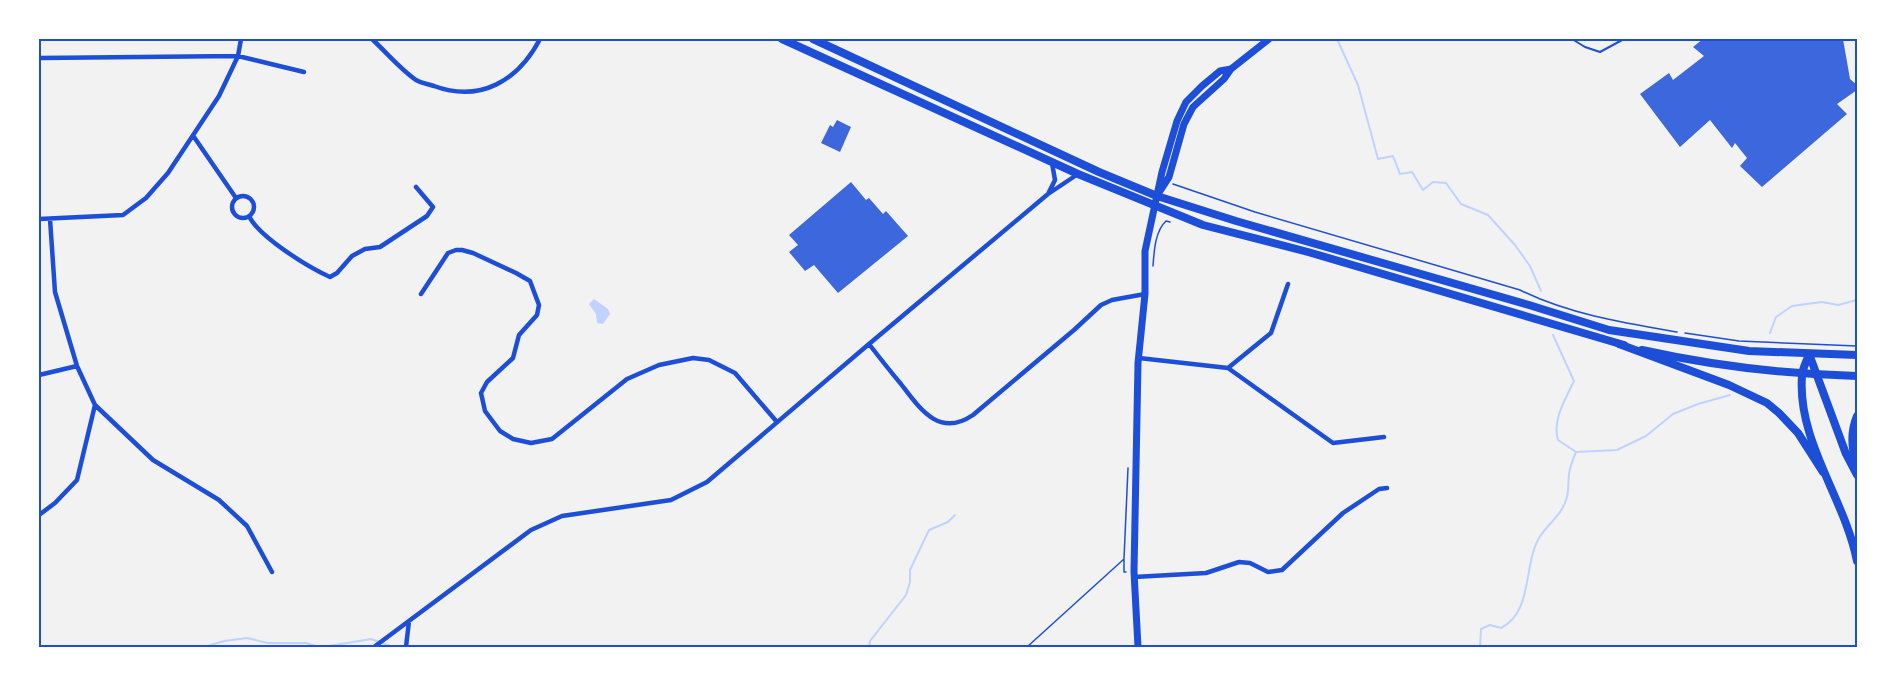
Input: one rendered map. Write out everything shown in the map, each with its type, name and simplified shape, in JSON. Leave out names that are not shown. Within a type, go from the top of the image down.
[{"type":"highway","points":[[782,39],[1078,174],[1214,228],[1308,252],[1619,344],[1712,365],[1802,374],[1857,376]]},
{"type":"highway","points":[[813,39],[1080,163],[1157,196],[1236,220],[1609,330],[1749,351],[1857,356]]},
{"type":"highway","points":[[1619,344],[1737,388],[1767,403],[1798,434],[1823,471]]},
{"type":"highway","points":[[1809,354],[1802,374],[1804,410],[1823,471],[1846,523],[1857,561]]},
{"type":"highway","points":[[1809,354],[1846,454],[1857,475]]},
{"type":"highway","points":[[1857,416],[1852,441],[1857,467]]},
{"type":"main road","points":[[1157,196],[1167,182],[1184,124],[1193,107],[1224,79],[1231,69],[1269,39]]},
{"type":"main road","points":[[1138,647],[1134,577],[1139,358],[1145,294],[1144,251],[1173,133],[1186,102],[1220,71],[1231,69]]},
{"type":"street","points":[[39,219],[123,215],[146,198],[168,173],[219,96],[238,56],[241,39]]},
{"type":"street","points":[[372,39],[417,80],[445,90],[468,92],[492,87],[516,73],[534,52],[540,39]]},
{"type":"street","points":[[39,58],[238,56],[304,72]]},
{"type":"street","points":[[194,136],[236,198]]},
{"type":"street","points":[[1048,194],[1055,180],[1052,162]]},
{"type":"street","points":[[374,647],[531,530],[562,516],[671,500],[708,482],[868,344],[1048,194],[1078,174]]},
{"type":"street","points":[[249,216],[254,225],[293,256],[330,277],[338,273],[352,256],[365,249],[380,247],[427,216],[433,207],[416,187]]},
{"type":"street","points":[[243,196],[252,200],[254,209],[249,216],[241,218],[234,214],[232,206],[236,198],[243,196]]},
{"type":"street","points":[[50,219],[55,292],[77,366],[95,405],[153,460],[225,505],[247,526],[272,572]]},
{"type":"street","points":[[421,294],[448,254],[462,249],[530,281],[539,305],[537,315],[519,335],[513,358],[487,382],[481,393],[485,411],[500,431],[513,439],[531,443],[552,439],[627,379],[659,365],[693,358],[709,360],[735,373],[777,422]]},
{"type":"street","points":[[1227,368],[1271,333],[1288,284]]},
{"type":"street","points":[[868,344],[921,410],[938,421],[955,423],[973,415],[1101,305],[1112,300],[1145,294]]},
{"type":"street","points":[[1139,358],[1227,368],[1333,443],[1384,437]]},
{"type":"street","points":[[39,375],[77,366]]},
{"type":"street","points":[[39,514],[55,503],[77,480],[95,405]]},
{"type":"street","points":[[1134,577],[1206,573],[1239,562],[1250,563],[1268,572],[1282,570],[1343,513],[1379,489],[1388,488]]},
{"type":"street","points":[[406,646],[409,621]]},
{"type":"lane","points":[[1572,39],[1600,52],[1624,39]]},
{"type":"path","points":[[1167,182],[1255,212],[1470,274],[1551,303],[1609,320],[1739,340],[1857,346]]},
{"type":"path","points":[[1027,647],[1124,559],[1126,552]]},
{"type":"water","points":[[594,299],[608,309],[610,314],[603,324],[597,323],[596,314],[589,304]]},
{"type":"building","points":[[1703,39],[1843,39],[1850,79],[1857,85],[1857,90],[1837,104],[1847,114],[1762,187],[1740,166],[1747,158],[1735,143],[1732,148],[1710,120],[1680,147],[1640,94],[1669,73],[1673,80],[1704,56],[1693,47]]},
{"type":"building","points":[[837,120],[851,127],[840,152],[821,143],[830,125],[833,127]]},
{"type":"building","points":[[851,182],[866,200],[869,198],[883,214],[886,211],[908,236],[838,293],[814,265],[805,271],[789,252],[798,245],[789,235]]},
{"type":"waterway","points":[[1337,39],[1358,85],[1378,159],[1393,156],[1400,174],[1412,172],[1423,190],[1433,182],[1446,183],[1461,204],[1488,215],[1530,266],[1541,291]]},
{"type":"waterway","points":[[1770,333],[1776,317],[1792,306],[1822,302],[1838,305],[1857,300]]},
{"type":"waterway","points":[[1553,335],[1574,381],[1558,418],[1558,440],[1576,452]]},
{"type":"waterway","points":[[1576,452],[1617,450],[1646,436],[1673,414],[1730,395]]},
{"type":"waterway","points":[[1480,647],[1481,629],[1490,625],[1501,628],[1511,621],[1518,611],[1523,600],[1534,549],[1539,538],[1565,504],[1569,471],[1576,452]]},
{"type":"waterway","points":[[869,647],[870,641],[906,595],[910,582],[910,570],[929,530],[948,522],[955,515]]},
{"type":"waterway","points":[[204,647],[247,638],[268,643],[306,643],[319,647]]},
{"type":"waterway","points":[[323,647],[371,639],[393,647]]}]
